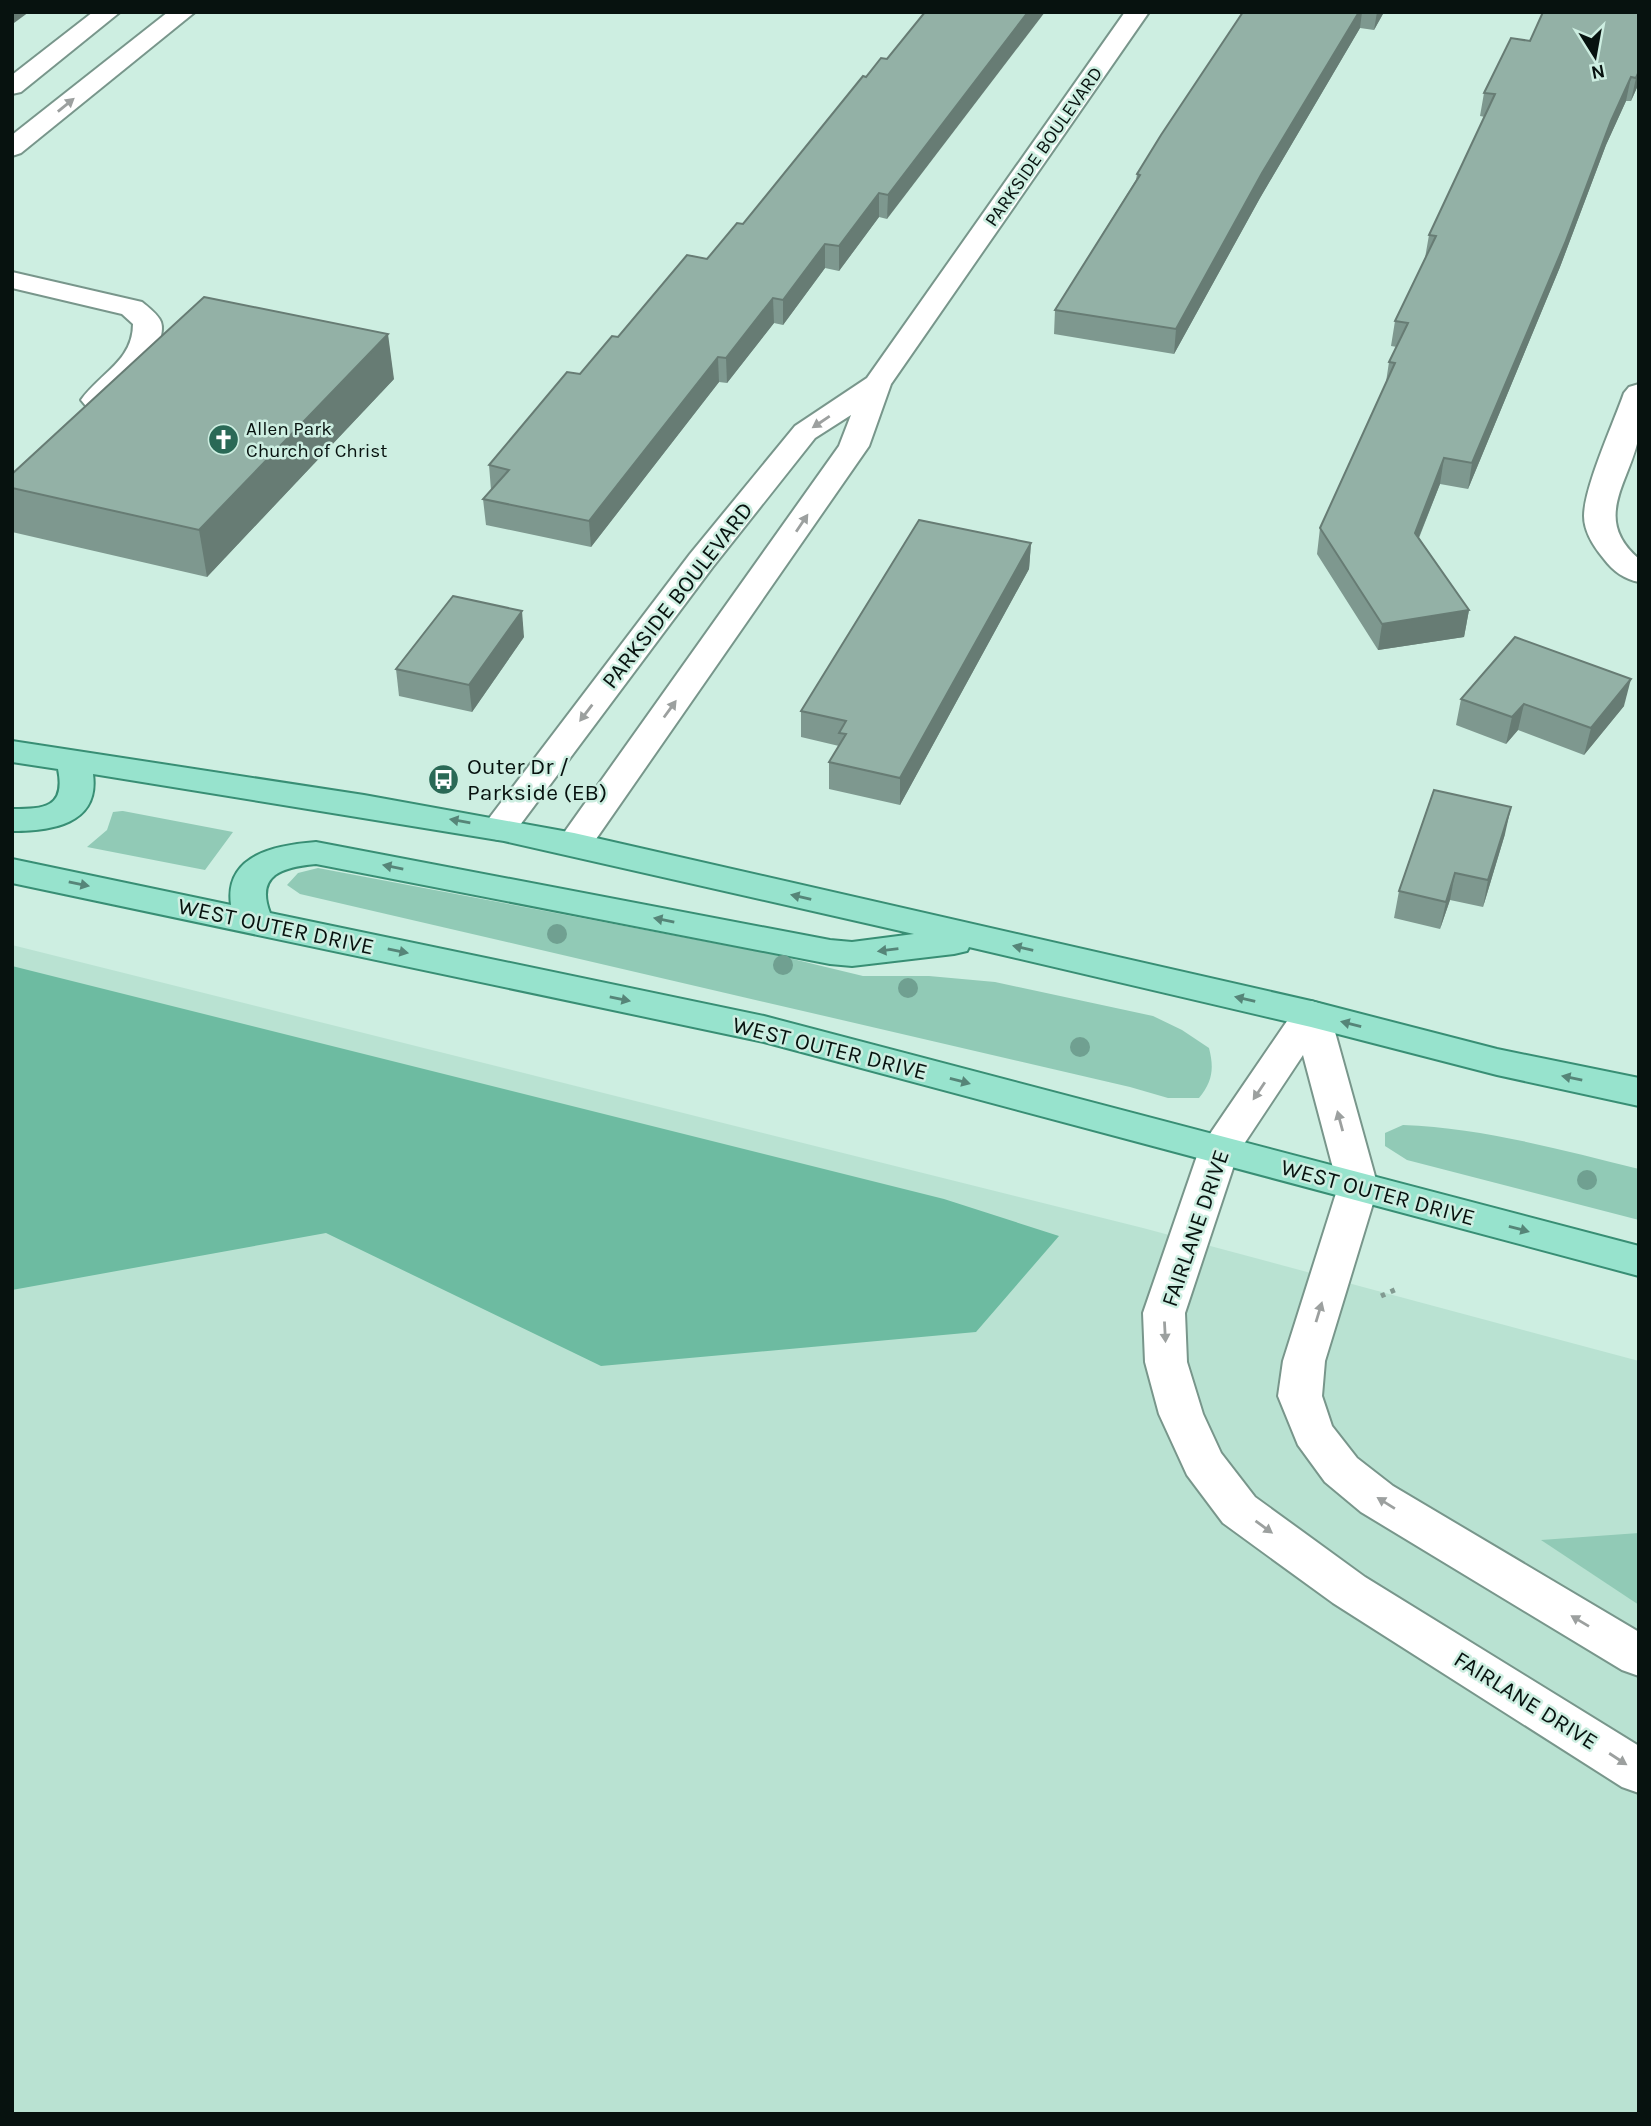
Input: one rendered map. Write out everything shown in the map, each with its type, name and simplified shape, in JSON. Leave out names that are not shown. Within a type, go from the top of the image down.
[{"type":"main road","points":[[12,751],[249,785],[573,844],[1311,1014],[1497,1062],[1639,1093]]},
{"type":"main road","points":[[12,820],[50,818],[66,811],[77,798],[79,779],[73,760]]},
{"type":"main road","points":[[256,921],[247,904],[246,888],[255,873],[273,860],[295,854],[316,853],[830,952],[852,954],[981,938]]},
{"type":"main road","name":"WEST OUTER DRIVE","points":[[12,871],[764,1029],[1639,1261]]},
{"type":"street","points":[[17,78],[108,12]]},
{"type":"street","points":[[12,148],[183,12]]},
{"type":"street","name":"PARKSIDE BOULEVARD","points":[[573,844],[855,446],[877,384],[1137,12]]},
{"type":"street","points":[[12,280],[132,308],[146,322],[147,339],[130,368],[81,416]]},
{"type":"street","name":"PARKSIDE BOULEVARD","points":[[499,829],[701,561],[805,432],[877,384]]},
{"type":"street","points":[[1636,572],[1621,560],[1603,536],[1598,514],[1639,393]]},
{"type":"street","points":[[1311,1014],[1358,1187],[1304,1361],[1300,1396],[1313,1433],[1341,1470],[1377,1499],[1639,1656]]},
{"type":"street","name":"FAIRLANE DRIVE","points":[[1311,1014],[1219,1150],[1164,1313],[1166,1362],[1181,1414],[1203,1463],[1239,1510],[1349,1590],[1639,1772]]},
{"type":"path","points":[[1376,1306],[1382,1294],[1399,1288]]},
{"type":"shaded area","points":[[122,811],[233,832],[205,870],[87,847],[107,830],[113,812]]},
{"type":"shaded area","points":[[318,868],[772,954],[863,976],[929,976],[995,982],[1153,1016],[1182,1030],[1209,1048],[1211,1074],[1199,1098],[1168,1098],[300,894],[287,885],[298,873]]},
{"type":"shaded area","points":[[12,945],[1143,1228],[1639,1361],[1639,2114],[12,2114]]},
{"type":"shaded area","points":[[1403,1125],[1493,1135],[1639,1169],[1639,1220],[1407,1160],[1385,1146],[1385,1133]]},
{"type":"shaded area","points":[[1639,1533],[1639,1605],[1541,1540]]},
{"type":"green space","points":[[12,966],[944,1199],[1059,1236],[976,1332],[601,1366],[326,1233],[12,1290]]},
{"type":"building","points":[[925,12],[1028,12],[888,195],[879,193],[839,246],[825,244],[783,300],[773,298],[726,358],[718,357],[589,521],[483,499],[509,470],[489,465],[567,372],[580,374],[612,336],[618,337],[687,255],[707,259],[737,223],[743,224],[863,76],[866,77],[881,58],[887,59]]},
{"type":"building","points":[[1243,12],[1359,12],[1262,173],[1176,329],[1055,310],[1140,175],[1137,174],[1161,135]]},
{"type":"building","points":[[1543,12],[1639,12],[1639,71],[1636,78],[1631,77],[1611,121],[1565,243],[1472,463],[1444,458],[1415,533],[1469,610],[1382,624],[1320,528],[1395,363],[1389,362],[1408,323],[1395,321],[1436,236],[1429,235],[1495,94],[1484,93],[1511,38],[1530,41]]},
{"type":"building","name":"Allen Park Church of Christ","points":[[204,297],[388,334],[199,530],[12,488],[12,474]]},
{"type":"building","points":[[919,520],[1031,543],[900,778],[829,762],[846,734],[839,733],[846,721],[801,711]]},
{"type":"building","points":[[453,596],[522,611],[469,685],[396,669]]},
{"type":"building","points":[[1515,637],[1631,679],[1591,728],[1524,704],[1512,717],[1461,699]]},
{"type":"building","points":[[1434,790],[1511,807],[1488,880],[1455,873],[1446,902],[1399,891]]},
{"type":"place","name":"Allen Park Church of Christ","points":[[223,439]]},
{"type":"place","name":"Outer Dr / Parkside (EB)","points":[[444,779]]}]
